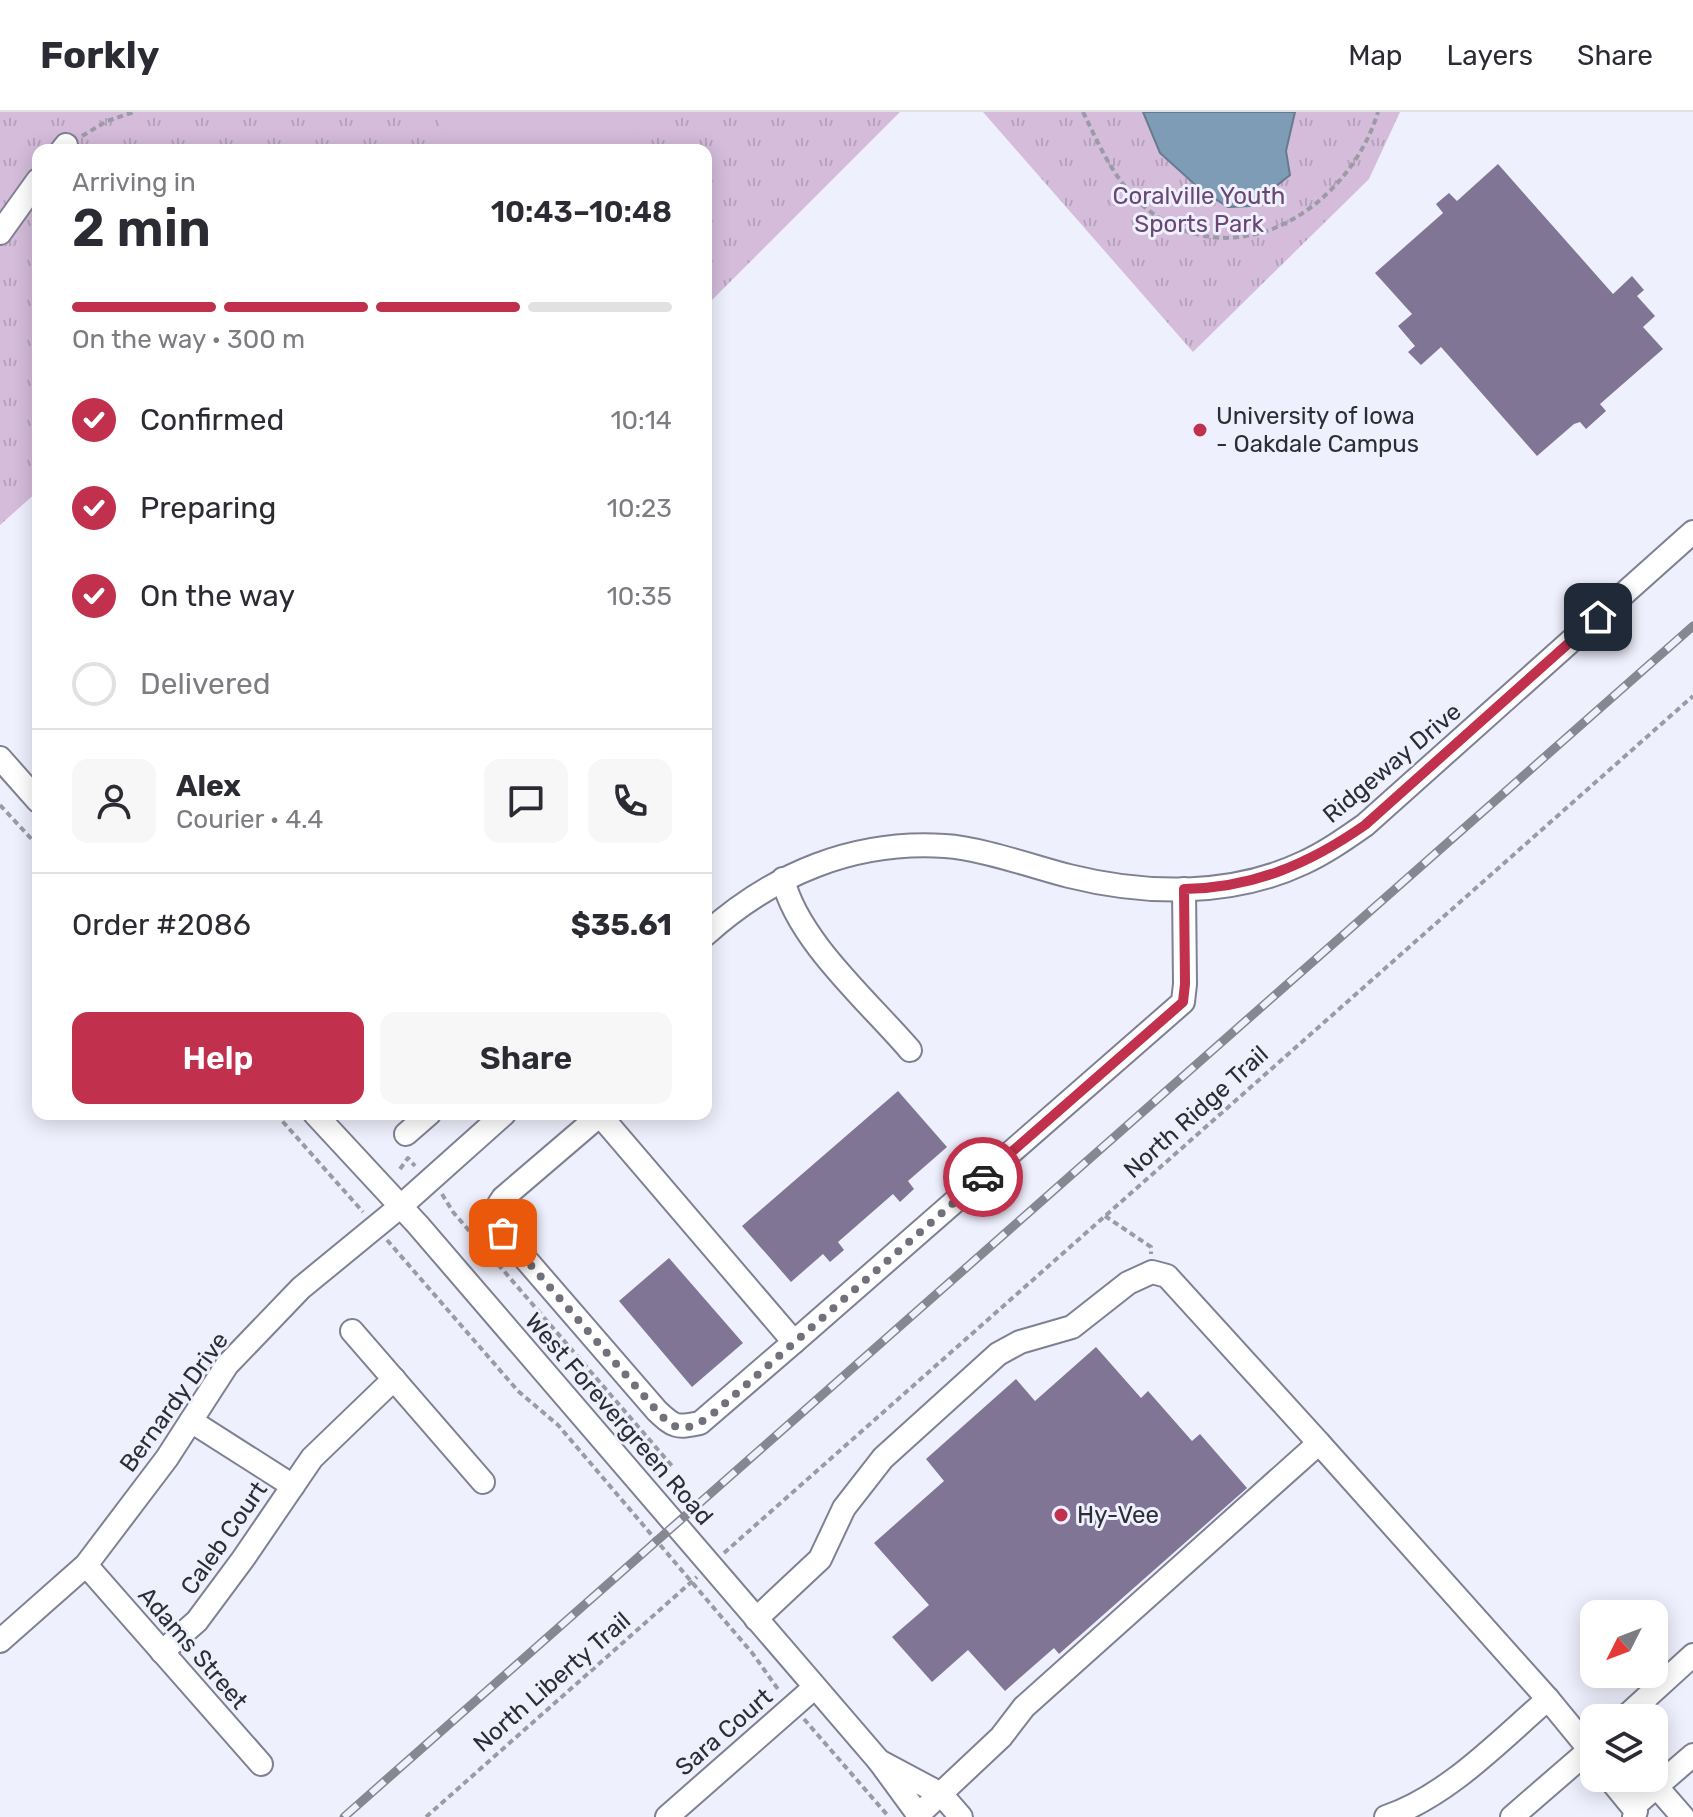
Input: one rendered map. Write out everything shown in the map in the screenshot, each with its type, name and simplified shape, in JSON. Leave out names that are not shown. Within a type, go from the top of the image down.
[{"type":"street","points":[[0,233],[32,188]]},
{"type":"street","name":"Ridgeway Drive","points":[[712,929],[764,889],[783,879],[842,855],[883,847],[949,846],[1123,887],[1184,889],[1235,884],[1301,864],[1354,833],[1693,532]]},
{"type":"street","points":[[0,758],[32,794]]},
{"type":"street","points":[[783,879],[788,899],[805,931],[910,1050]]},
{"type":"street","points":[[594,1120],[503,1198],[494,1218],[503,1233],[657,1411],[673,1425],[683,1427],[700,1423],[1183,1002],[1184,889]]},
{"type":"street","name":"West Forevergreen Road","points":[[321,1120],[401,1206],[879,1761],[919,1816]]},
{"type":"street","points":[[406,1134],[422,1120]]},
{"type":"street","points":[[401,1206],[497,1120]]},
{"type":"street","points":[[604,1120],[794,1342]]},
{"type":"street","name":"Bernardy Drive","points":[[0,1641],[86,1565],[167,1458],[227,1365],[301,1288],[401,1206]]},
{"type":"street","points":[[756,1619],[820,1559],[844,1508],[883,1458],[998,1354],[1020,1342],[1072,1327],[1128,1283],[1152,1272],[1167,1276],[1185,1294],[1580,1735]]},
{"type":"street","points":[[352,1331],[483,1482]]},
{"type":"street","name":"Caleb Court","points":[[162,1652],[197,1621],[312,1458],[394,1379]]},
{"type":"street","name":"Caleb Court","points":[[191,1421],[293,1486]]},
{"type":"street","points":[[919,1816],[1001,1737],[1024,1707],[1319,1443]]},
{"type":"street","name":"Adams Street","points":[[86,1565],[261,1764]]},
{"type":"street","points":[[1639,1704],[1693,1655]]},
{"type":"street","name":"Sara Court","points":[[667,1817],[815,1687]]},
{"type":"street","points":[[1397,1815],[1460,1774],[1548,1699]]},
{"type":"street","points":[[1668,1776],[1693,1755]]},
{"type":"street","name":"West Forevergreen Road","points":[[879,1761],[941,1794],[961,1817]]},
{"type":"street","points":[[1512,1817],[1580,1761]]},
{"type":"street","points":[[1619,1792],[1634,1812],[1651,1792]]},
{"type":"street","points":[[1661,1792],[1683,1817]]},
{"type":"path","points":[[69,144],[107,121],[134,112]]},
{"type":"path","points":[[1083,112],[1118,177],[1148,209],[1169,223],[1203,236],[1235,239],[1278,227],[1304,213],[1327,193],[1352,165],[1372,131],[1378,112]]},
{"type":"path","name":"North Ridge Trail","points":[[723,1554],[1693,696]]},
{"type":"path","points":[[0,805],[32,840]]},
{"type":"path","points":[[281,1120],[364,1213]]},
{"type":"path","points":[[400,1169],[408,1158],[415,1166]]},
{"type":"path","points":[[442,1194],[453,1212],[672,1466]]},
{"type":"path","points":[[357,1206],[364,1200]]},
{"type":"path","points":[[1105,1216],[1151,1247],[1152,1272]]},
{"type":"path","points":[[388,1241],[518,1391],[558,1425],[753,1654],[777,1688]]},
{"type":"path","name":"North Liberty Trail","points":[[426,1817],[702,1573]]},
{"type":"path","points":[[809,1724],[889,1817]]},
{"type":"green space","points":[[0,112],[900,112],[712,300],[712,144],[32,144],[32,496],[0,525]]},
{"type":"green space","points":[[434,112],[653,112],[630,144],[447,144]]},
{"type":"green space","name":"Coralville Youth Sports Park","points":[[983,112],[1400,112],[1369,179],[1193,352]]},
{"type":"water","points":[[1143,112],[1295,112],[1286,151],[1290,175],[1251,206],[1228,207],[1201,190],[1160,153]]},
{"type":"building","points":[[1498,164],[1613,294],[1632,276],[1644,290],[1637,296],[1655,316],[1643,327],[1663,349],[1600,404],[1606,411],[1586,429],[1580,422],[1574,424],[1537,456],[1441,347],[1421,365],[1408,352],[1415,346],[1398,326],[1412,314],[1375,273],[1443,213],[1436,204],[1449,193],[1457,201]]},
{"type":"building","points":[[898,1091],[947,1147],[908,1181],[914,1189],[900,1202],[893,1194],[838,1242],[844,1250],[830,1262],[823,1254],[791,1282],[742,1226]]},
{"type":"building","points":[[669,1258],[743,1343],[692,1387],[619,1301]]},
{"type":"building","name":"Hy-Vee","points":[[1096,1347],[1141,1398],[1148,1391],[1192,1441],[1200,1434],[1247,1488],[1059,1654],[1054,1648],[1005,1691],[968,1650],[932,1682],[892,1637],[929,1605],[874,1543],[944,1481],[926,1459],[1016,1379],[1035,1401]]},
{"type":"railway","points":[[344,1817],[1693,626]]},
{"type":"way so far","points":[[503,1233],[657,1411],[673,1425],[683,1427],[700,1423],[722,1406],[983,1177]]},
{"type":"place","name":"University of Iowa - Oakdale Campus","points":[[1200,430]]},
{"type":"place","name":"Hy-Vee","points":[[1061,1515]]},
{"type":"route","points":[[983,1177],[1183,1002],[1184,889],[1235,884],[1269,875],[1301,864],[1332,848],[1365,825],[1598,617]]}]
